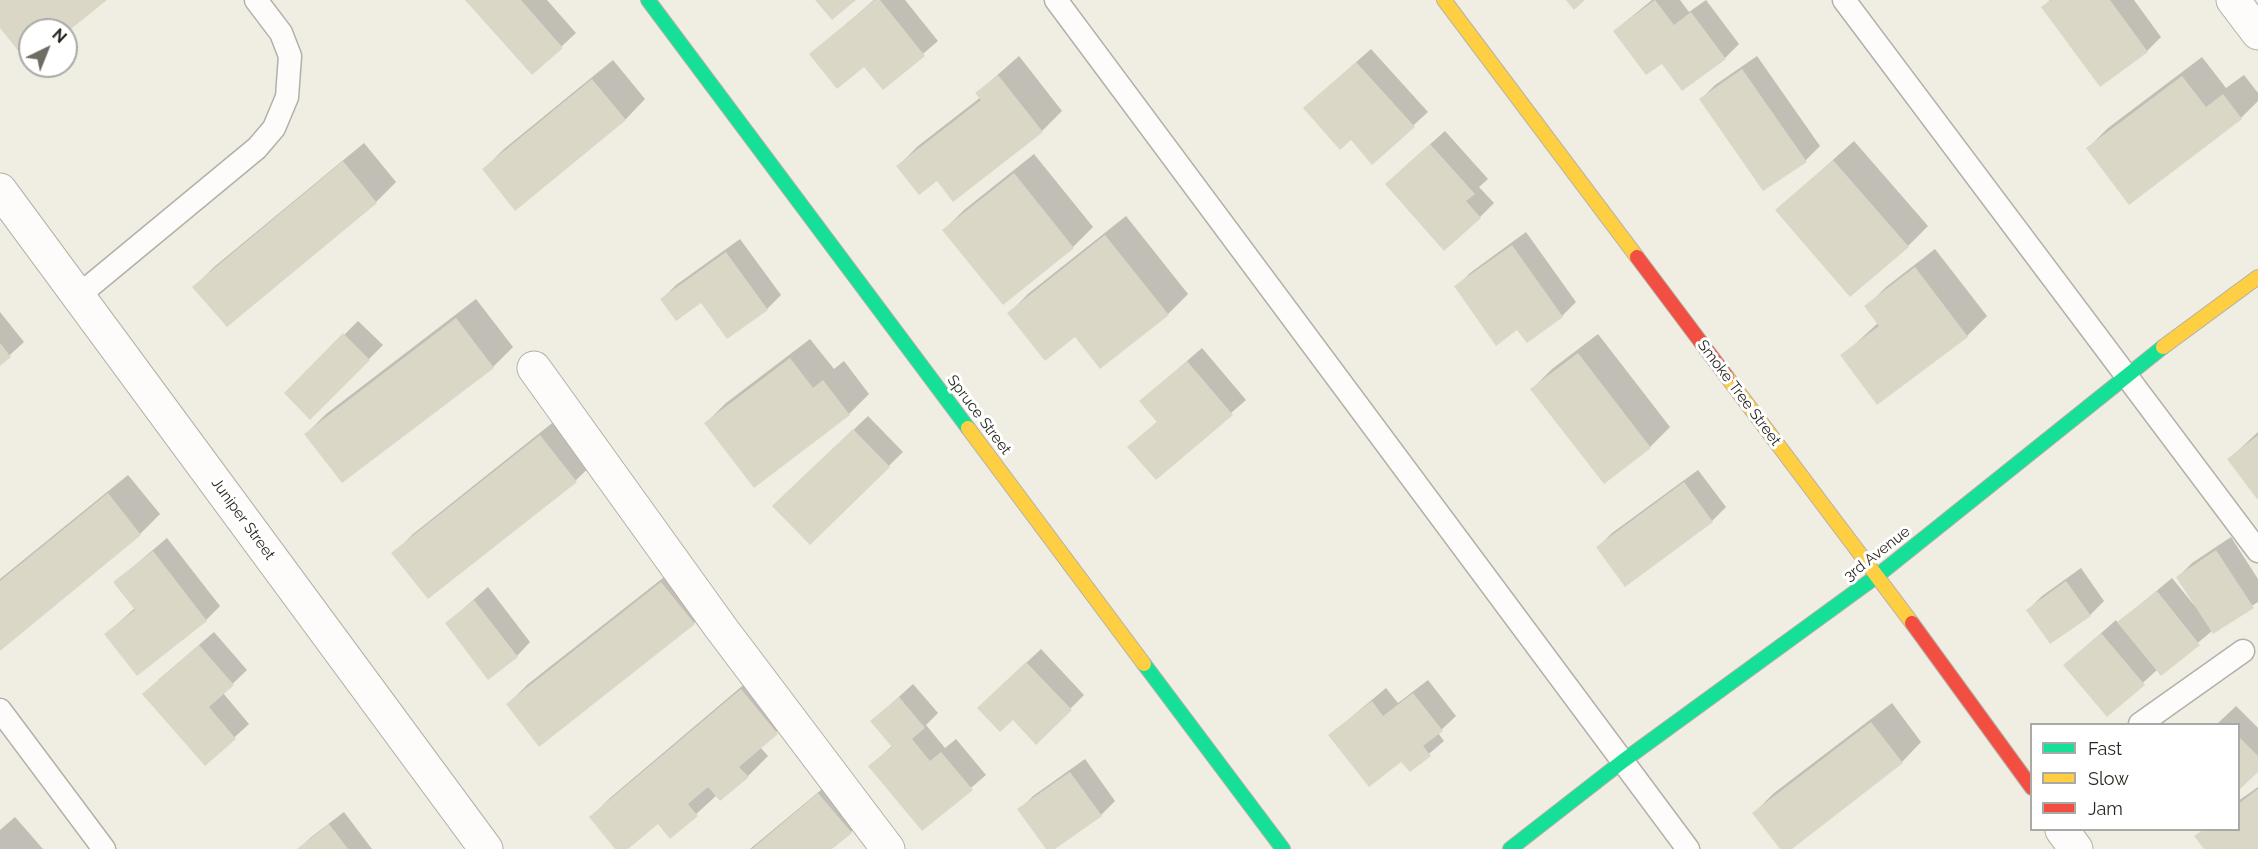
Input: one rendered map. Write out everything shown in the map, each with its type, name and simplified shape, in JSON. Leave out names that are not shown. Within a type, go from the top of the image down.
[{"type":"street","name":"Spruce Street","points":[[648,0],[1283,849]]},
{"type":"street","name":"Smoke Tree Street","points":[[1444,0],[1877,576],[2030,787]]},
{"type":"street","points":[[2233,0],[2258,33]]},
{"type":"street","name":"Juniper Street","points":[[0,190],[486,849]]},
{"type":"street","name":"3rd Avenue","points":[[1509,849],[1623,761],[1877,576],[2125,375],[2258,277]]},
{"type":"street","points":[[534,368],[721,628],[888,849]]},
{"type":"street","points":[[2063,831],[2076,849]]},
{"type":"lane","points":[[78,296],[257,148],[274,128],[287,97],[290,56],[281,33],[256,0]]},
{"type":"lane","points":[[1056,0],[1688,849]]},
{"type":"lane","points":[[1844,0],[2258,551]]},
{"type":"lane","points":[[2141,723],[2243,651]]},
{"type":"lane","points":[[0,710],[104,849]]},
{"type":"building","points":[[0,0],[107,0],[78,23],[78,18],[18,18],[18,50],[0,28]]},
{"type":"building","points":[[465,0],[521,0],[563,48],[532,75]]},
{"type":"building","points":[[815,0],[856,0],[832,20]]},
{"type":"building","points":[[875,0],[880,0],[925,56],[883,90],[864,67],[837,89],[809,54]]},
{"type":"building","points":[[1566,0],[1585,0],[1574,10]]},
{"type":"building","points":[[1655,0],[1674,25],[1691,12],[1726,59],[1682,91],[1662,64],[1646,75],[1613,31]]},
{"type":"building","points":[[2051,0],[2110,0],[2148,52],[2100,87],[2041,7]]},
{"type":"building","points":[[1356,62],[1415,127],[1372,165],[1351,140],[1340,150],[1303,108]]},
{"type":"building","points":[[1742,69],[1807,162],[1763,191],[1699,99]]},
{"type":"building","points":[[998,75],[1043,132],[953,202],[937,181],[919,195],[896,166],[981,100],[975,93]]},
{"type":"building","points":[[2182,76],[2206,107],[2223,94],[2242,119],[2129,205],[2086,148]]},
{"type":"building","points":[[592,79],[626,120],[515,211],[482,169]]},
{"type":"building","points":[[1430,144],[1475,194],[1466,201],[1481,218],[1444,251],[1385,184]]},
{"type":"building","points":[[1833,160],[1909,247],[1850,297],[1775,210]]},
{"type":"building","points":[[343,161],[377,203],[227,327],[192,287]]},
{"type":"building","points":[[1014,173],[1074,248],[1003,305],[942,230]]},
{"type":"building","points":[[1105,235],[1169,315],[1100,369],[1075,337],[1045,361],[1007,313]]},
{"type":"building","points":[[1512,245],[1563,317],[1527,343],[1517,330],[1496,346],[1454,286]]},
{"type":"building","points":[[726,252],[768,310],[727,339],[701,303],[676,321],[660,299]]},
{"type":"building","points":[[1915,267],[1968,337],[1877,405],[1840,355],[1879,326],[1864,306]]},
{"type":"building","points":[[456,318],[494,368],[342,483],[304,434]]},
{"type":"building","points":[[343,333],[370,360],[310,420],[284,393]]},
{"type":"building","points":[[0,343],[11,357],[0,366]]},
{"type":"building","points":[[1578,353],[1651,448],[1604,484],[1530,389]]},
{"type":"building","points":[[790,358],[813,388],[823,380],[850,415],[754,488],[704,423]]},
{"type":"building","points":[[1187,361],[1233,415],[1156,480],[1127,447],[1157,422],[1139,401]]},
{"type":"building","points":[[853,429],[890,467],[810,545],[772,506]]},
{"type":"building","points":[[540,435],[577,482],[428,599],[391,553]]},
{"type":"building","points":[[2258,435],[2258,498],[2257,499],[2227,459]]},
{"type":"building","points":[[1684,482],[1713,522],[1625,587],[1596,547]]},
{"type":"building","points":[[108,493],[141,535],[0,651],[0,581]]},
{"type":"building","points":[[2216,550],[2254,608],[2213,634],[2176,577]]},
{"type":"building","points":[[153,551],[207,621],[137,676],[104,634],[135,610],[113,582]]},
{"type":"building","points":[[2066,581],[2091,616],[2050,644],[2026,610]]},
{"type":"building","points":[[661,582],[695,624],[539,747],[506,704]]},
{"type":"building","points":[[2157,591],[2200,645],[2161,676],[2117,622]]},
{"type":"building","points":[[474,600],[518,657],[488,680],[445,623]]},
{"type":"building","points":[[2101,633],[2145,685],[2107,717],[2063,665]]},
{"type":"building","points":[[199,645],[234,685],[209,707],[236,739],[205,766],[142,694]]},
{"type":"building","points":[[1026,662],[1072,710],[1036,745],[1013,720],[1000,732],[977,708]]},
{"type":"building","points":[[741,689],[778,734],[739,767],[749,777],[720,801],[708,787],[688,804],[698,816],[670,839],[658,824],[628,849],[615,849],[589,817]]},
{"type":"building","points":[[1413,693],[1443,731],[1423,746],[1431,756],[1410,772],[1401,762],[1369,787],[1328,735],[1372,701],[1383,716]]},
{"type":"building","points":[[899,697],[925,728],[912,739],[930,761],[941,752],[973,790],[922,831],[868,766],[892,747],[870,721]]},
{"type":"building","points":[[1871,722],[1903,763],[1792,849],[1780,849],[1752,813]]},
{"type":"building","points":[[2240,738],[2258,756],[2258,772],[2240,789]]},
{"type":"building","points":[[1070,772],[1102,816],[1055,849],[1046,849],[1017,809]]},
{"type":"building","points":[[2258,789],[2258,849],[2204,849],[2194,836],[2202,831],[2240,831],[2240,802]]},
{"type":"building","points":[[818,793],[852,833],[832,849],[752,849]]},
{"type":"building","points":[[329,824],[348,849],[297,849]]},
{"type":"traffic: fast","points":[[648,0],[968,428]]},
{"type":"traffic: fast","points":[[1510,849],[1623,761],[1877,576],[2163,347]]},
{"type":"traffic: fast","points":[[1144,664],[1283,849]]},
{"type":"traffic: slow","points":[[1444,0],[1637,257]]},
{"type":"traffic: slow","points":[[2163,347],[2258,277]]},
{"type":"traffic: slow","points":[[1727,377],[1912,623]]},
{"type":"traffic: slow","points":[[968,428],[1144,664]]},
{"type":"traffic: jam","points":[[1637,257],[1727,377]]},
{"type":"traffic: jam","points":[[1912,623],[2030,785]]}]
